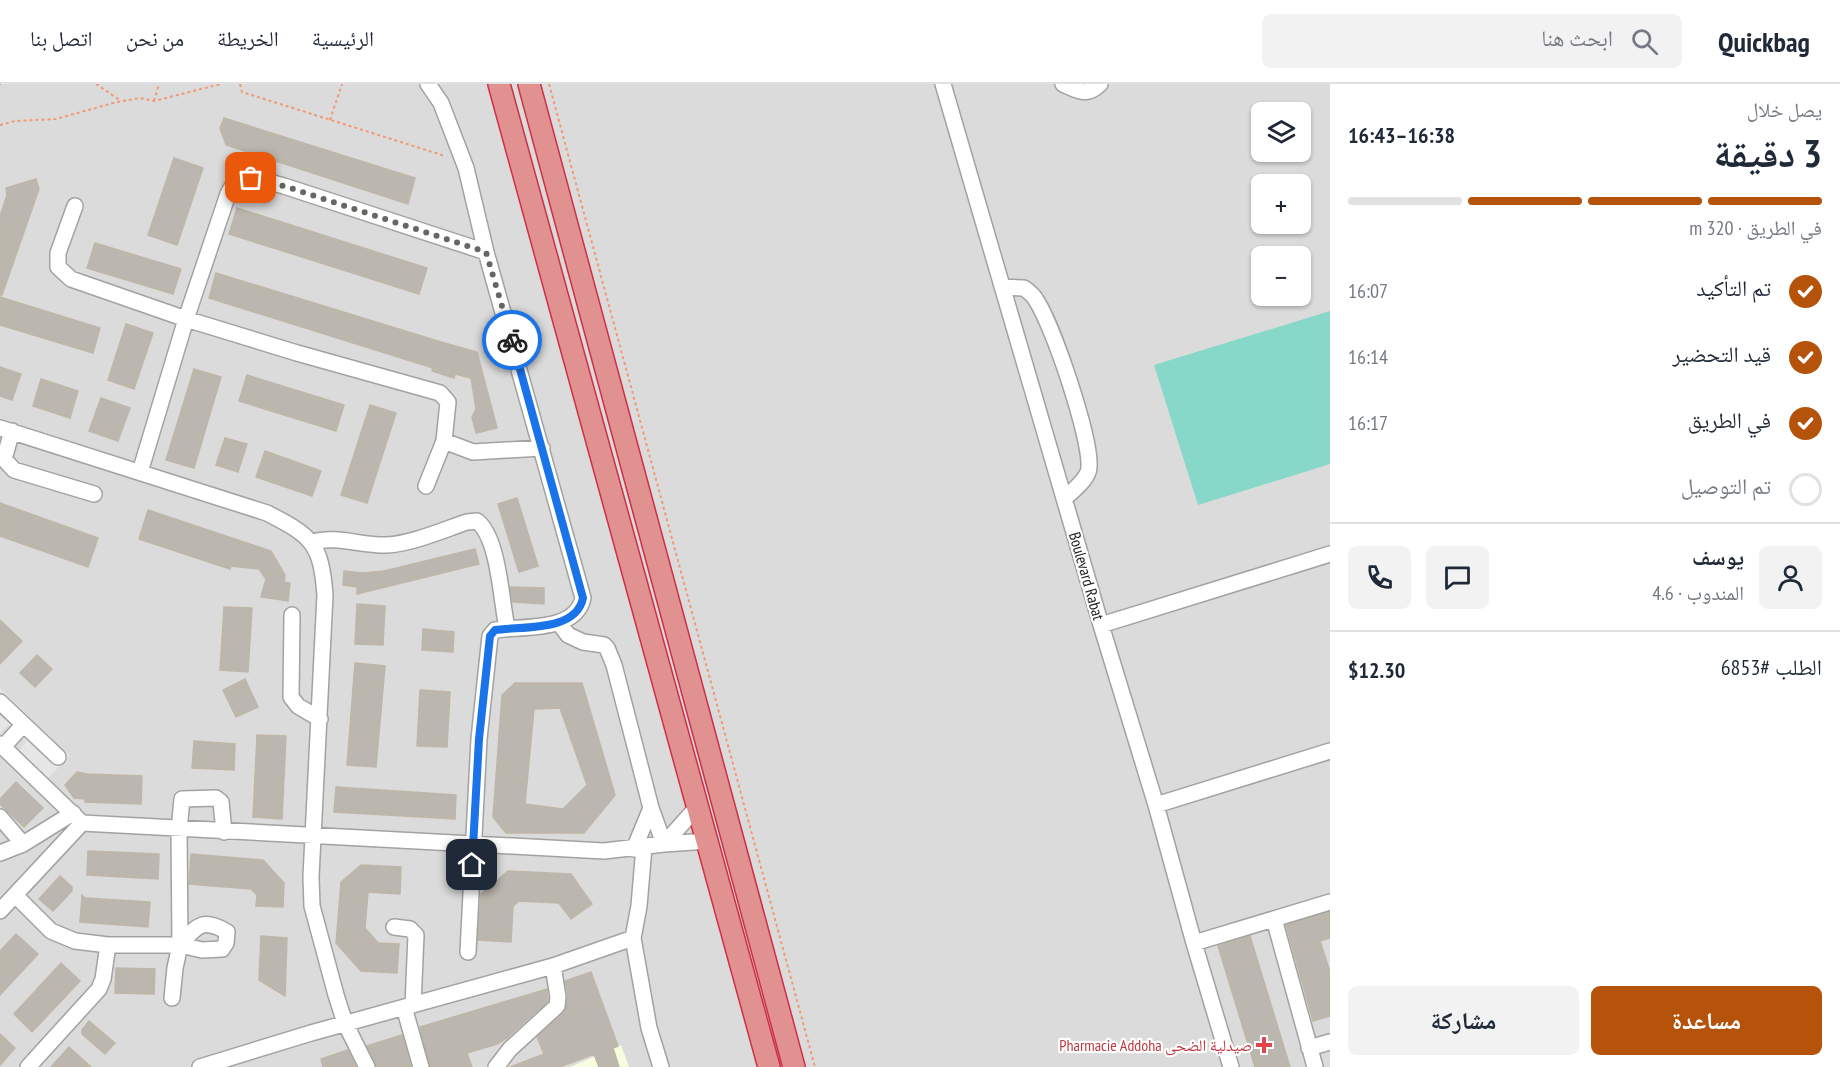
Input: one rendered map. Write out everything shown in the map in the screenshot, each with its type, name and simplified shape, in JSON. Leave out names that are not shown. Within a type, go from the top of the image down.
[{"type":"highway","points":[[499,84],[769,1067]]},
{"type":"highway","points":[[529,84],[794,1067]]},
{"type":"street","points":[[428,84],[441,103],[464,161],[486,252],[583,598],[573,618],[559,623],[495,630],[492,633],[488,647],[479,739],[468,952]]},
{"type":"street","name":"Boulevard Rabat","points":[[943,84],[1231,1067]]},
{"type":"street","points":[[1063,84],[1081,93],[1088,93],[1100,84]]},
{"type":"street","points":[[140,472],[186,319],[228,194],[231,186],[243,178],[284,186],[486,252]]},
{"type":"street","points":[[75,206],[57,258],[58,267],[64,274],[88,286],[186,319],[440,393],[448,402],[444,441],[426,486]]},
{"type":"street","points":[[1002,287],[1024,288],[1035,297],[1056,341],[1086,439],[1089,469],[1085,478],[1064,499]]},
{"type":"street","points":[[94,494],[14,470],[4,459],[6,429],[267,513],[300,531],[313,542],[321,566],[325,595],[311,877],[312,906],[345,1023],[367,1067]]},
{"type":"street","points":[[444,441],[473,452],[542,448]]},
{"type":"street","points":[[313,542],[328,540],[387,545],[409,541],[467,522],[477,521],[489,538],[496,561],[507,628]]},
{"type":"street","points":[[1101,625],[1330,554]]},
{"type":"street","points":[[292,615],[291,697],[298,706],[320,719]]},
{"type":"street","points":[[559,623],[568,635],[583,642],[600,643],[607,648],[614,665],[651,808],[664,843]]},
{"type":"street","points":[[0,702],[58,758]]},
{"type":"street","points":[[23,725],[2,746],[77,818]]},
{"type":"street","points":[[1156,805],[1330,752]]},
{"type":"street","points":[[172,998],[180,945],[179,830],[182,799],[216,798],[221,802],[224,832]]},
{"type":"street","points":[[664,843],[698,806]]},
{"type":"street","points":[[651,808],[639,848],[639,906],[633,938],[649,1028],[661,1067]]},
{"type":"street","points":[[0,818],[23,844]]},
{"type":"street","points":[[0,911],[77,818]]},
{"type":"street","points":[[0,853],[77,818],[179,830],[314,835],[604,852],[664,843],[708,841]]},
{"type":"street","points":[[15,895],[51,931],[75,941],[108,945],[180,945]]},
{"type":"street","points":[[1194,943],[1330,902]]},
{"type":"street","points":[[1274,919],[1315,1067]]},
{"type":"street","points":[[394,927],[410,929],[416,935],[408,1006],[421,1067]]},
{"type":"street","points":[[200,1067],[345,1023],[553,966],[633,938]]},
{"type":"street","points":[[28,1067],[99,989],[103,979],[108,945]]},
{"type":"street","points":[[496,1067],[510,1049],[557,1006],[558,997],[553,966]]},
{"type":"street","points":[[1309,1048],[1330,1042]]},
{"type":"path","points":[[96,84],[122,102]]},
{"type":"path","points":[[154,101],[159,84]]},
{"type":"path","points":[[0,125],[15,121],[56,119],[140,98],[154,101],[221,84]]},
{"type":"path","points":[[240,84],[242,92],[464,161]]},
{"type":"path","points":[[330,120],[342,84]]},
{"type":"path","points":[[549,84],[815,1067]]},
{"type":"shaded area","points":[[0,84],[1330,84],[1330,1067],[0,1067]]},
{"type":"shaded area","points":[[1330,311],[1330,464],[1198,505],[1154,365]]},
{"type":"shaded area","points":[[0,688],[70,756],[47,779],[18,751],[26,742],[8,725],[0,733]]},
{"type":"shaded area","points":[[621,1045],[629,1067],[570,1067]]},
{"type":"building","points":[[224,118],[415,178],[408,204],[226,145],[220,128]]},
{"type":"building","points":[[174,158],[203,168],[177,245],[148,235]]},
{"type":"building","points":[[36,179],[39,189],[2,295],[0,295],[0,216],[7,195],[6,188]]},
{"type":"building","points":[[237,208],[427,268],[419,294],[229,234]]},
{"type":"building","points":[[95,243],[181,269],[173,294],[87,268]]},
{"type":"building","points":[[216,273],[477,352],[497,428],[476,433],[472,417],[476,409],[471,378],[455,374],[454,378],[432,371],[433,368],[209,298]]},
{"type":"building","points":[[0,297],[100,328],[93,353],[0,325]]},
{"type":"building","points":[[126,324],[153,333],[134,389],[108,380]]},
{"type":"building","points":[[0,367],[21,374],[12,400],[0,396]]},
{"type":"building","points":[[194,369],[221,377],[194,468],[166,460]]},
{"type":"building","points":[[247,375],[344,405],[336,431],[239,401]]},
{"type":"building","points":[[41,379],[78,391],[70,418],[33,406]]},
{"type":"building","points":[[101,398],[130,408],[118,441],[89,431]]},
{"type":"building","points":[[370,405],[396,413],[367,503],[341,495]]},
{"type":"building","points":[[225,438],[247,444],[238,472],[216,465]]},
{"type":"building","points":[[265,451],[321,471],[312,496],[256,477]]},
{"type":"building","points":[[517,498],[538,566],[519,572],[498,504]]},
{"type":"building","points":[[0,503],[98,538],[88,567],[0,536]]},
{"type":"building","points":[[148,510],[271,551],[285,575],[284,582],[290,583],[288,601],[261,597],[266,579],[259,569],[231,566],[230,569],[139,539]]},
{"type":"building","points":[[475,549],[479,564],[357,594],[357,587],[343,585],[344,571],[363,573],[384,571]]},
{"type":"building","points":[[510,587],[544,588],[544,604],[513,602]]},
{"type":"building","points":[[357,604],[385,606],[383,645],[355,644]]},
{"type":"building","points":[[224,607],[252,608],[248,672],[220,670]]},
{"type":"building","points":[[0,620],[22,641],[0,664]]},
{"type":"building","points":[[423,629],[454,632],[453,652],[422,650]]},
{"type":"building","points":[[37,655],[52,669],[35,687],[20,673]]},
{"type":"building","points":[[355,663],[385,666],[376,767],[347,765]]},
{"type":"building","points":[[245,679],[258,707],[236,717],[223,690]]},
{"type":"building","points":[[515,683],[582,683],[615,795],[584,833],[506,833],[493,817],[502,695]],"holes":[[[560,708],[587,785],[563,809],[525,804],[534,709]]]},
{"type":"building","points":[[420,690],[450,692],[447,747],[417,746]]},
{"type":"building","points":[[257,735],[286,736],[282,819],[253,817]]},
{"type":"building","points":[[194,741],[235,744],[234,770],[192,768]]},
{"type":"building","points":[[77,772],[142,776],[141,804],[85,802],[85,799],[74,798],[65,785]]},
{"type":"building","points":[[16,782],[43,808],[24,827],[0,804],[0,799]]},
{"type":"building","points":[[336,787],[456,795],[455,819],[334,812]]},
{"type":"building","points":[[88,851],[159,854],[158,879],[87,875]]},
{"type":"building","points":[[191,854],[263,860],[284,883],[283,907],[256,906],[257,895],[251,889],[189,884]]},
{"type":"building","points":[[361,865],[401,867],[400,894],[368,892],[365,928],[378,943],[399,944],[397,973],[361,971],[336,943],[341,882]]},
{"type":"building","points":[[508,871],[571,874],[592,904],[571,919],[559,903],[519,901],[513,906],[511,942],[478,940],[481,894]]},
{"type":"building","points":[[60,876],[72,887],[72,891],[53,911],[39,899]]},
{"type":"building","points":[[82,895],[85,898],[150,902],[148,927],[80,922]]},
{"type":"building","points":[[1330,912],[1330,938],[1320,941],[1330,972],[1330,1016],[1313,1021],[1286,925]]},
{"type":"building","points":[[16,934],[38,954],[0,995],[0,951]]},
{"type":"building","points":[[261,936],[287,938],[285,996],[259,980]]},
{"type":"building","points":[[1250,936],[1290,1067],[1255,1067],[1218,946]]},
{"type":"building","points":[[61,963],[80,981],[32,1032],[14,1014]]},
{"type":"building","points":[[116,968],[155,969],[154,994],[115,993]]},
{"type":"building","points":[[591,972],[618,1046],[613,1048],[619,1067],[599,1067],[594,1054],[560,1067],[510,1067],[544,1054],[537,1037],[564,1013],[568,996],[565,981]]},
{"type":"building","points":[[547,989],[548,1001],[507,1038],[497,1044],[467,1053],[472,1067],[430,1067],[420,1027]]},
{"type":"building","points":[[89,1021],[115,1043],[105,1054],[82,1034],[82,1030]]},
{"type":"building","points":[[0,1034],[15,1048],[0,1065]]},
{"type":"building","points":[[402,1035],[411,1067],[377,1067],[367,1046]]},
{"type":"building","points":[[69,1047],[91,1067],[51,1067]]},
{"type":"building","points":[[348,1050],[356,1067],[323,1067],[321,1059]]},
{"type":"way so far","points":[[251,178],[284,186],[486,252],[512,340]]},
{"type":"place","name":"Pharmacie Addoha صيدلية الضحى","points":[[1264,1045]]},
{"type":"route","points":[[472,865],[479,739],[490,636],[495,630],[559,623],[573,618],[582,606],[583,598],[512,340]]}]
